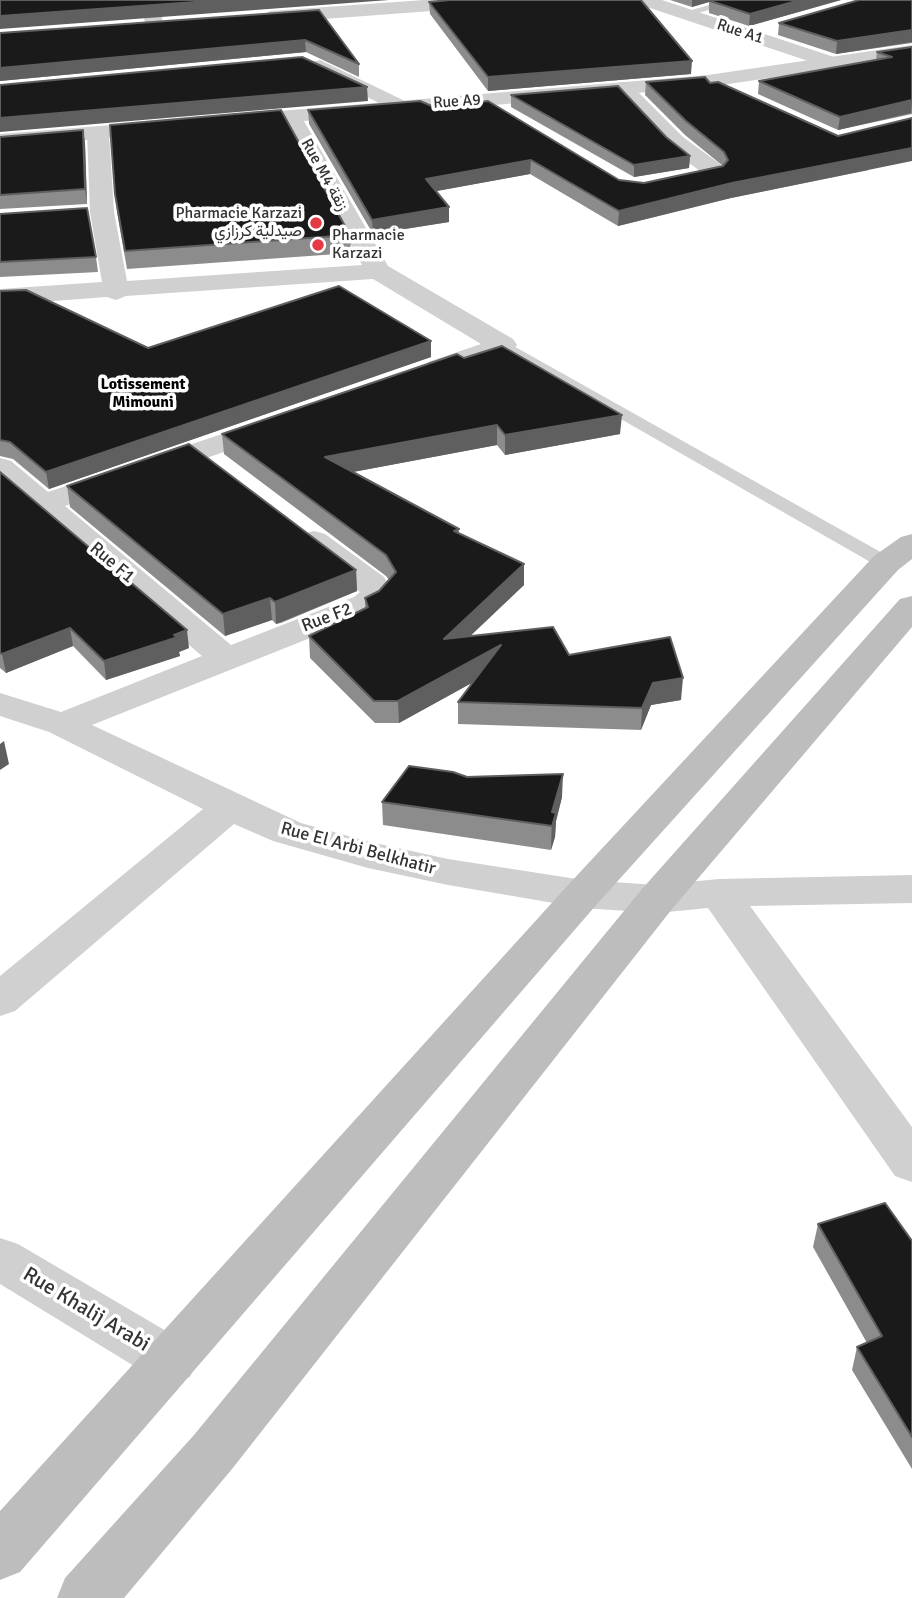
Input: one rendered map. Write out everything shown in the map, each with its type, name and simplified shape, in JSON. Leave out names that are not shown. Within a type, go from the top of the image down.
[{"type":"main road","points":[[0,1553],[583,894],[899,553]]},
{"type":"main road","points":[[86,1598],[213,1452],[657,899],[912,606]]},
{"type":"street","points":[[151,0],[154,25]]},
{"type":"street","points":[[248,18],[499,0]]},
{"type":"street","name":"Rue A1","points":[[644,0],[836,64]]},
{"type":"street","points":[[747,35],[786,24]]},
{"type":"street","name":"Rue A9","points":[[208,123],[708,80],[836,64],[912,51]]},
{"type":"street","points":[[306,61],[400,106]]},
{"type":"street","points":[[708,80],[743,97]]},
{"type":"street","points":[[623,88],[675,142],[713,173],[643,188]]},
{"type":"street","points":[[482,101],[516,121]]},
{"type":"street","name":"Rue M4 زنقة","points":[[290,116],[378,271]]},
{"type":"street","points":[[0,141],[181,126]]},
{"type":"street","points":[[98,133],[102,212],[116,292]]},
{"type":"street","points":[[77,214],[102,212]]},
{"type":"street","points":[[0,298],[116,292],[378,271],[503,345]]},
{"type":"street","points":[[412,377],[503,345]]},
{"type":"street","points":[[43,503],[294,419]]},
{"type":"street","points":[[198,453],[230,477]]},
{"type":"street","name":"Rue F1","points":[[0,467],[225,658]]},
{"type":"street","name":"Rue F2","points":[[62,723],[366,604],[377,593],[372,584],[285,518]]},
{"type":"street","name":"Rue El Arbi Belkhatir","points":[[0,704],[62,723],[230,807],[287,832],[368,855],[448,873],[583,894],[657,899],[719,893],[912,889]]},
{"type":"street","points":[[3,993],[230,807]]},
{"type":"street","points":[[719,893],[912,1164]]},
{"type":"street","name":"Rue Khalij Arabi","points":[[0,1259],[171,1361]]},
{"type":"lane","points":[[684,14],[739,0]]},
{"type":"lane","points":[[503,345],[899,553]]},
{"type":"building","points":[[0,0],[224,0],[0,16]]},
{"type":"building","points":[[641,0],[692,61],[488,77],[429,2]]},
{"type":"building","points":[[711,0],[800,0],[750,14]]},
{"type":"building","points":[[859,0],[912,0],[912,30],[837,41],[779,23]]},
{"type":"building","points":[[319,10],[359,64],[305,40],[0,68],[0,33]]},
{"type":"building","points":[[912,47],[912,100],[840,117],[759,81],[892,57],[877,52]]},
{"type":"building","points":[[302,57],[367,87],[0,118],[0,85]]},
{"type":"building","points":[[705,77],[710,83],[718,82],[838,136],[912,118],[912,148],[732,183],[619,211],[531,160],[426,179],[449,207],[372,220],[308,110],[420,101],[434,107],[488,101],[619,180],[644,183],[723,166],[728,160],[724,152],[686,121],[646,82]]},
{"type":"building","points":[[618,86],[666,137],[690,156],[634,165],[511,95]]},
{"type":"building","points":[[281,110],[350,235],[125,251],[115,194],[110,125]]},
{"type":"building","points":[[83,130],[85,189],[0,195],[0,137]]},
{"type":"building","points":[[87,208],[96,257],[0,262],[0,214]]},
{"type":"building","points":[[339,286],[431,341],[46,472],[10,442],[0,440],[0,291],[26,290],[148,348]]},
{"type":"building","points":[[502,346],[622,415],[505,435],[497,425],[325,457],[459,529],[454,531],[524,564],[444,639],[553,627],[569,655],[670,637],[683,678],[653,683],[642,708],[458,702],[501,645],[398,701],[374,701],[309,636],[368,607],[365,598],[379,591],[396,572],[386,555],[222,434],[457,354],[464,358]]},
{"type":"building","points":[[189,444],[356,570],[275,602],[270,598],[223,614],[67,486]]},
{"type":"building","points":[[0,472],[187,630],[174,635],[178,637],[104,661],[70,628],[0,653]]},
{"type":"building","points":[[409,766],[453,772],[467,777],[563,774],[552,812],[556,813],[552,826],[382,802]]},
{"type":"building","points":[[885,1203],[912,1241],[912,1437],[857,1347],[882,1336],[818,1224]]},
{"type":"place","name":"Pharmacie Karzazi صيدلية كرزازي","points":[[316,223]]},
{"type":"place","name":"Pharmacie Karzazi","points":[[318,245]]},
{"type":"district","name":"Lotissement Mimouni","points":[[143,394]]}]
